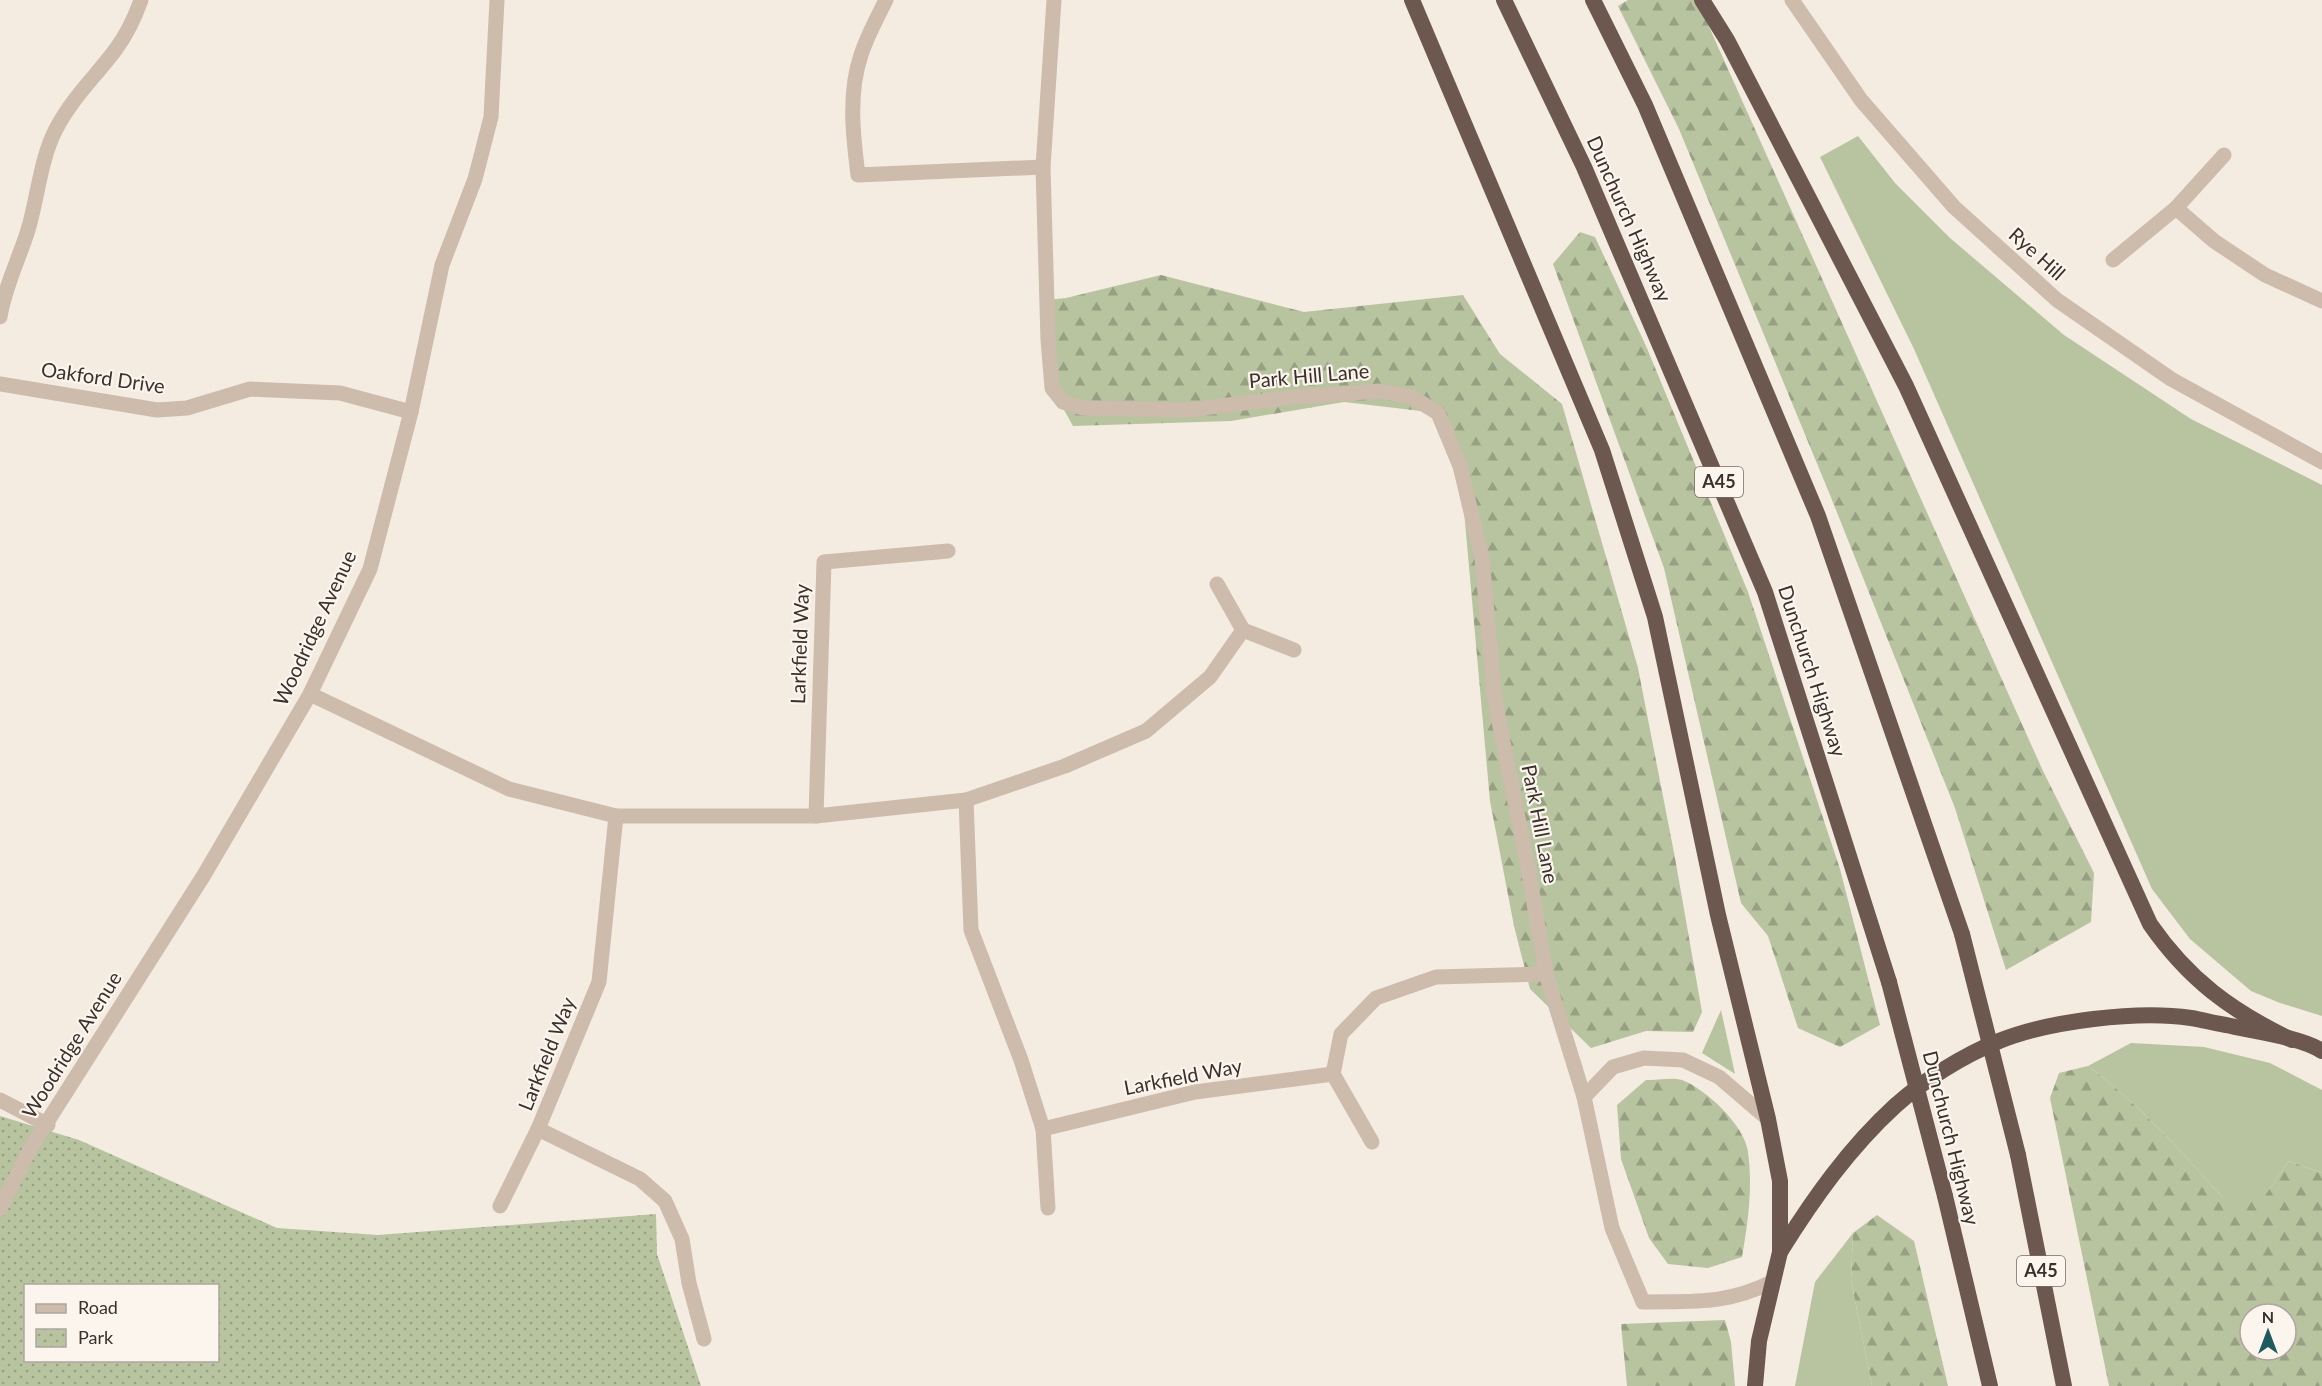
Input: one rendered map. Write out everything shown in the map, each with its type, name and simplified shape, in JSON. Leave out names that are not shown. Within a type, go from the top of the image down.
[{"type":"highway","points":[[1412,0],[1602,450],[1655,617],[1718,915],[1768,1119],[1780,1181],[1780,1252],[1759,1341],[1755,1386]]},
{"type":"highway","name":"Dunchurch Highway","points":[[1504,0],[1584,167],[1765,592],[1889,982],[1945,1196],[1990,1386]]},
{"type":"highway","name":"A45","points":[[1593,0],[1645,105],[1818,516],[1962,934],[2018,1155],[2064,1386]]},
{"type":"highway","points":[[1702,0],[1727,40],[1906,386],[2150,924],[2169,952],[2193,976],[2258,1024],[2292,1040]]},
{"type":"highway","points":[[1780,1252],[1809,1206],[1847,1156],[1896,1105],[1947,1068],[2000,1041],[2061,1024],[2128,1016],[2190,1017],[2292,1040],[2320,1049]]},
{"type":"street","points":[[0,317],[12,269],[27,233],[44,163],[56,130],[81,89],[117,49],[134,20],[141,0]]},
{"type":"street","name":"Woodridge Avenue","points":[[0,1209],[30,1149],[48,1125],[204,875],[310,694],[370,570],[411,412],[442,265],[475,179],[491,117],[497,0]]},
{"type":"street","points":[[886,0],[861,55],[853,88],[854,144],[858,176],[1043,167]]},
{"type":"street","name":"Park Hill Lane","points":[[1054,0],[1043,167],[1052,388],[1063,402],[1083,408],[1187,410],[1295,397],[1380,391],[1412,397],[1438,413],[1460,466],[1482,558],[1495,701],[1546,974],[1584,1097],[1612,1228],[1643,1302],[1717,1301],[1749,1293],[1772,1282]]},
{"type":"street","name":"Rye Hill","points":[[1792,0],[1861,100],[1954,207],[2057,300],[2171,379],[2322,462]]},
{"type":"street","points":[[2113,261],[2176,208],[2224,155]]},
{"type":"street","points":[[2176,208],[2214,241],[2265,275],[2322,301]]},
{"type":"street","name":"Oakford Drive","points":[[0,384],[156,410],[187,408],[250,389],[340,393],[411,412]]},
{"type":"street","name":"Larkfield Way","points":[[816,816],[824,562],[948,551]]},
{"type":"street","points":[[1217,584],[1243,630],[1294,650]]},
{"type":"street","points":[[310,694],[509,789],[616,816],[816,816],[966,800],[1065,766],[1146,731],[1210,677],[1243,630]]},
{"type":"street","points":[[966,800],[971,930],[1022,1060],[1042,1129],[1048,1208]]},
{"type":"street","name":"Larkfield Way","points":[[500,1206],[538,1130],[599,982],[616,816]]},
{"type":"street","points":[[1372,1142],[1333,1074],[1341,1034],[1376,998],[1436,977],[1546,974]]},
{"type":"street","points":[[1584,1097],[1612,1067],[1644,1058],[1683,1060],[1719,1077],[1768,1119]]},
{"type":"street","name":"Larkfield Way","points":[[1042,1129],[1195,1092],[1333,1074]]},
{"type":"street","points":[[0,1100],[48,1125]]},
{"type":"street","name":"Larkfield Way","points":[[538,1130],[640,1179],[665,1201],[682,1239],[689,1283],[704,1339]]},
{"type":"green space","points":[[1628,0],[1697,0],[2043,771],[2094,873],[2091,922],[2006,970],[1955,808],[1830,495],[1679,129],[1618,6]]},
{"type":"green space","points":[[1858,136],[1895,183],[1950,238],[2064,335],[2191,419],[2322,485],[2322,1016],[2251,991],[2190,939],[2152,889],[1914,349],[1820,157]]},
{"type":"green space","points":[[1580,232],[1595,237],[1646,346],[1748,592],[1840,869],[1880,1025],[1840,1047],[1798,1028],[1768,936],[1741,903],[1664,568],[1553,264]]},
{"type":"green space","points":[[1161,275],[1304,312],[1463,295],[1500,354],[1562,404],[1638,668],[1702,1012],[1693,1032],[1646,1031],[1591,1048],[1530,989],[1514,926],[1490,801],[1460,466],[1438,413],[1344,402],[1231,421],[1073,426],[1052,388],[1047,300],[1066,298]]},
{"type":"green space","points":[[1721,1010],[1735,1074],[1702,1053]]},
{"type":"green space","points":[[2131,1043],[2204,1047],[2270,1063],[2322,1090],[2322,1173],[2289,1161],[2263,1198],[2223,1198],[2142,1112],[2088,1066]]},
{"type":"green space","points":[[2088,1066],[2142,1112],[2223,1198],[2263,1198],[2289,1161],[2322,1173],[2322,1386],[2109,1386],[2050,1098],[2059,1073]]},
{"type":"green space","points":[[1678,1079],[1692,1085],[1713,1100],[1740,1131],[1748,1152],[1750,1179],[1748,1218],[1742,1257],[1708,1268],[1668,1264],[1649,1238],[1621,1159],[1617,1105],[1646,1080]]},
{"type":"green space","points":[[0,1116],[79,1140],[277,1228],[378,1235],[656,1214],[657,1254],[701,1386],[0,1386]]},
{"type":"green space","points":[[1877,1215],[1914,1241],[1948,1386],[1872,1386],[1851,1280],[1853,1233]]},
{"type":"green space","points":[[1853,1233],[1851,1280],[1872,1386],[1795,1386],[1815,1282]]},
{"type":"green space","points":[[1725,1320],[1731,1342],[1735,1386],[1627,1386],[1621,1324]]}]
